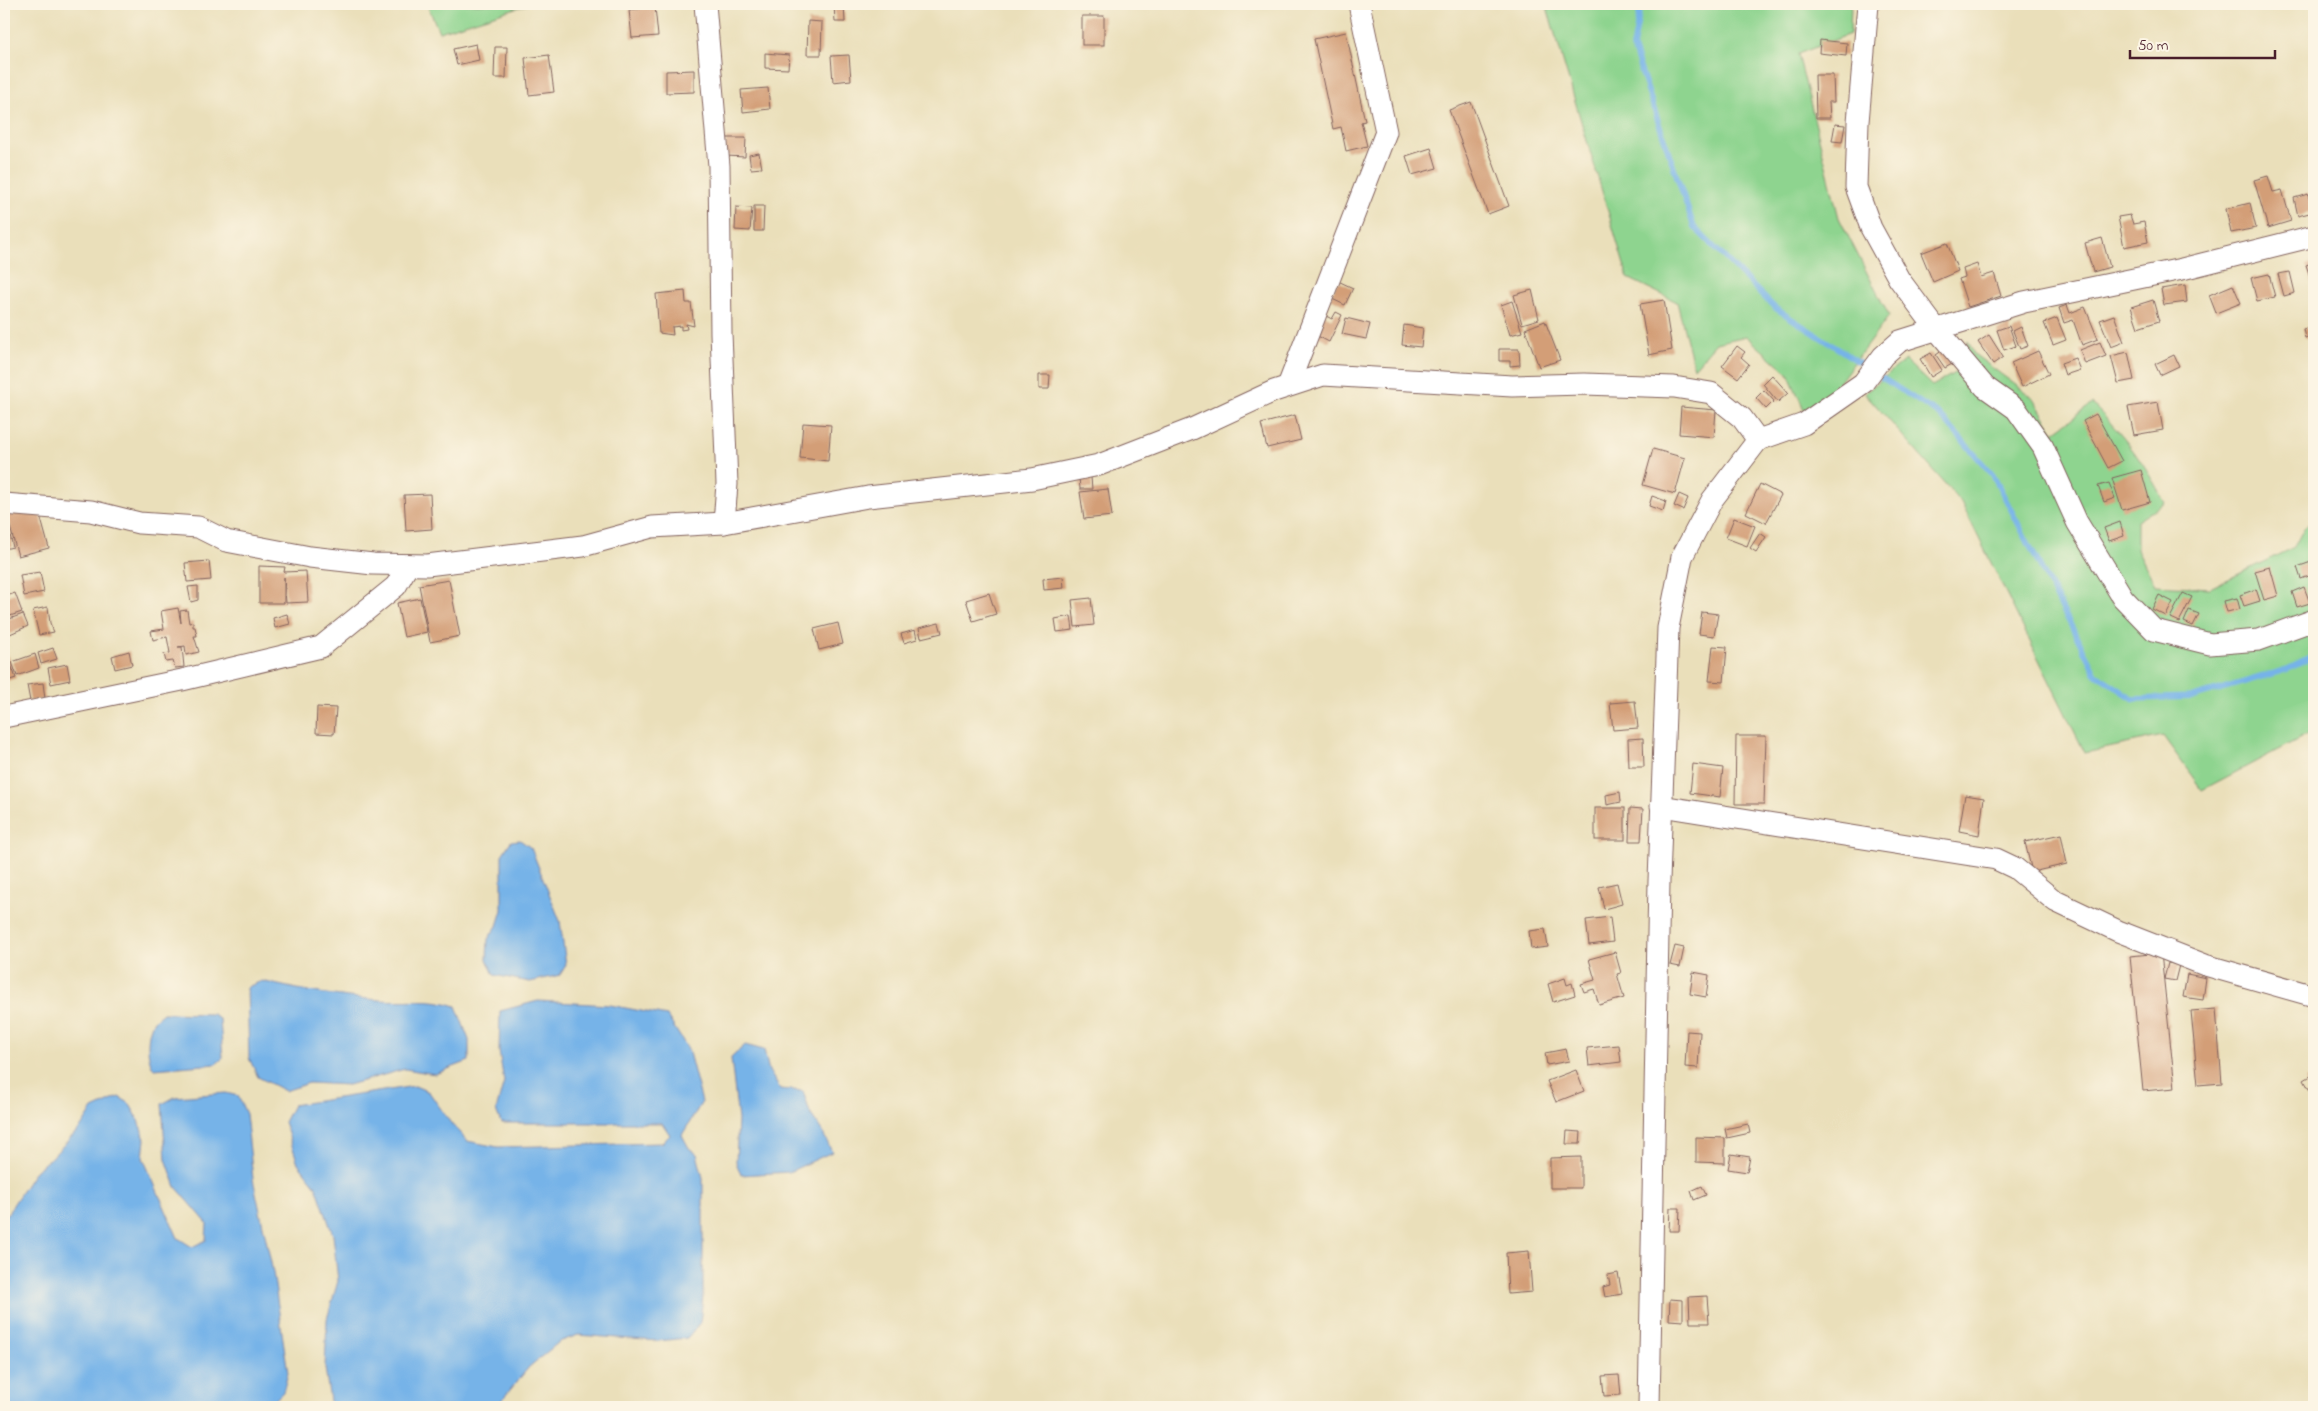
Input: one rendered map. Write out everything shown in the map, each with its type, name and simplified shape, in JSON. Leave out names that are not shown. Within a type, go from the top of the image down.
[{"type":"street","points":[[705,4],[718,166],[721,332],[727,484],[724,523]]},
{"type":"street","points":[[1288,386],[1386,132],[1359,4]]},
{"type":"street","points":[[1868,4],[1858,122],[1856,187],[1871,228],[1899,279],[1936,330],[1985,387],[2016,409],[2043,447],[2077,522],[2123,598],[2154,630],[2210,644],[2259,640],[2314,620]]},
{"type":"street","points":[[1650,1407],[1661,806],[1668,628],[1682,557],[1712,500],[1758,440],[1804,424],[1863,383],[1883,356],[1900,342],[2024,302],[2182,269],[2314,236]]},
{"type":"street","points":[[4,504],[91,512],[139,522],[198,527],[226,542],[310,557],[373,564],[408,565],[489,559],[583,546],[652,527],[724,523],[868,497],[1032,479],[1099,466],[1192,429],[1288,386],[1323,375],[1512,386],[1584,384],[1674,387],[1711,393],[1742,418],[1758,440]]},
{"type":"street","points":[[4,717],[191,678],[321,647],[396,586],[408,565]]},
{"type":"street","points":[[1661,806],[1996,859],[2015,868],[2055,900],[2118,931],[2205,965],[2314,996]]},
{"type":"green space","points":[[427,4],[529,4],[439,32]]},
{"type":"green space","points":[[1546,4],[1851,4],[1850,34],[1798,54],[1839,218],[1889,316],[1838,384],[1806,414],[1788,373],[1746,336],[1716,343],[1694,368],[1677,302],[1628,278]]},
{"type":"green space","points":[[1968,341],[1974,354],[2033,398],[2054,432],[2092,404],[2133,451],[2165,503],[2137,521],[2137,549],[2155,585],[2210,588],[2294,547],[2305,526],[2314,522],[2314,731],[2202,790],[2163,736],[2085,753],[1961,502],[1865,393],[1905,360],[1932,386],[1958,371]]},
{"type":"water","points":[[520,840],[531,848],[560,921],[566,965],[560,975],[530,982],[494,975],[487,959],[488,939],[497,926],[502,910],[502,855],[511,841]]},
{"type":"water","points":[[262,981],[335,995],[380,1000],[428,1001],[456,1006],[469,1040],[469,1061],[435,1074],[405,1069],[348,1085],[309,1083],[285,1091],[258,1077],[249,1058],[247,987]]},
{"type":"water","points":[[538,1001],[610,1005],[667,1016],[688,1049],[702,1102],[682,1135],[689,1148],[697,1154],[703,1178],[703,1296],[700,1323],[687,1338],[658,1341],[578,1335],[559,1342],[529,1367],[496,1407],[331,1407],[325,1368],[327,1319],[338,1281],[333,1235],[316,1186],[298,1163],[284,1122],[293,1105],[415,1086],[429,1092],[450,1122],[467,1141],[498,1147],[662,1143],[670,1135],[662,1123],[501,1123],[496,1110],[504,1082],[499,1051],[500,1011]]},
{"type":"water","points":[[163,1013],[213,1014],[220,1020],[223,1058],[216,1064],[154,1069],[148,1053],[148,1039],[151,1026]]},
{"type":"water","points":[[745,1045],[764,1050],[769,1071],[780,1089],[803,1091],[810,1113],[822,1131],[832,1152],[789,1172],[741,1175],[736,1162],[738,1120],[731,1058]]},
{"type":"water","points":[[226,1093],[238,1096],[246,1114],[253,1179],[273,1272],[288,1373],[283,1392],[268,1407],[4,1407],[4,1219],[35,1171],[55,1154],[81,1127],[93,1109],[119,1097],[129,1103],[136,1115],[145,1139],[143,1158],[178,1238],[192,1247],[206,1240],[207,1223],[176,1187],[166,1159],[162,1104],[175,1097]]},
{"type":"building","points":[[834,4],[844,4],[845,22],[835,22]]},
{"type":"building","points":[[655,7],[658,36],[632,38],[629,10]]},
{"type":"building","points":[[1082,16],[1104,16],[1104,45],[1082,45]]},
{"type":"building","points":[[808,21],[822,22],[821,55],[807,55]]},
{"type":"building","points":[[1346,32],[1365,121],[1361,122],[1367,146],[1346,151],[1341,127],[1333,129],[1314,39]]},
{"type":"building","points":[[1820,40],[1847,43],[1846,56],[1819,53]]},
{"type":"building","points":[[476,44],[479,60],[457,65],[453,49]]},
{"type":"building","points":[[495,47],[507,47],[506,78],[494,78]]},
{"type":"building","points":[[765,53],[789,55],[788,69],[765,68]]},
{"type":"building","points":[[549,55],[554,92],[529,95],[525,58]]},
{"type":"building","points":[[849,55],[851,80],[833,82],[831,56]]},
{"type":"building","points":[[694,70],[694,92],[666,93],[666,71]]},
{"type":"building","points":[[1815,75],[1833,75],[1834,102],[1829,102],[1830,118],[1816,118]]},
{"type":"building","points":[[768,88],[770,109],[743,112],[741,90]]},
{"type":"building","points":[[1471,102],[1509,206],[1488,214],[1449,110]]},
{"type":"building","points":[[1835,124],[1845,125],[1842,142],[1832,141]]},
{"type":"building","points":[[726,138],[746,138],[745,157],[726,156]]},
{"type":"building","points":[[1431,148],[1437,168],[1412,175],[1406,156]]},
{"type":"building","points":[[759,153],[762,168],[751,169],[749,155]]},
{"type":"building","points":[[2268,176],[2273,192],[2282,190],[2291,221],[2268,228],[2254,180]]},
{"type":"building","points":[[2308,194],[2313,212],[2298,216],[2294,198]]},
{"type":"building","points":[[2250,203],[2256,228],[2231,233],[2226,209]]},
{"type":"building","points":[[754,206],[764,206],[763,231],[754,231]]},
{"type":"building","points":[[736,207],[752,208],[750,231],[735,230]]},
{"type":"building","points":[[2130,215],[2133,224],[2144,222],[2148,242],[2124,247],[2118,217]]},
{"type":"building","points":[[2102,238],[2110,267],[2093,272],[2085,243]]},
{"type":"building","points":[[1947,243],[1958,271],[1933,282],[1921,253]]},
{"type":"building","points":[[2314,262],[2314,288],[2306,265]]},
{"type":"building","points":[[1977,264],[1981,277],[1994,273],[2001,296],[1968,307],[1959,279],[1965,277],[1963,269]]},
{"type":"building","points":[[2290,272],[2295,293],[2284,296],[2278,274]]},
{"type":"building","points":[[2269,274],[2275,297],[2257,301],[2251,278]]},
{"type":"building","points":[[1338,281],[1353,288],[1345,305],[1330,298]]},
{"type":"building","points":[[2185,285],[2187,302],[2164,305],[2161,289]]},
{"type":"building","points":[[2233,285],[2241,303],[2216,313],[2209,295]]},
{"type":"building","points":[[1532,290],[1539,319],[1522,324],[1514,295]]},
{"type":"building","points":[[685,291],[686,303],[691,303],[694,326],[686,324],[687,329],[681,330],[681,326],[672,327],[673,335],[659,333],[656,294]]},
{"type":"building","points":[[1664,300],[1672,350],[1649,355],[1640,304]]},
{"type":"building","points":[[2153,300],[2159,321],[2138,328],[2131,307]]},
{"type":"building","points":[[1512,301],[1522,332],[1510,335],[1501,305]]},
{"type":"building","points":[[2067,305],[2070,313],[2085,307],[2098,339],[2082,345],[2073,320],[2064,323],[2059,308]]},
{"type":"building","points":[[1336,312],[1342,315],[1329,342],[1310,332],[1320,313],[1332,319]]},
{"type":"building","points":[[2114,315],[2124,342],[2111,347],[2100,320]]},
{"type":"building","points":[[1346,318],[1370,324],[1366,339],[1342,334]]},
{"type":"building","points":[[2057,318],[2066,340],[2053,345],[2044,323]]},
{"type":"building","points":[[1545,321],[1560,360],[1539,367],[1525,329]]},
{"type":"building","points":[[1404,325],[1423,328],[1421,347],[1402,345]]},
{"type":"building","points":[[2009,326],[2016,346],[2004,350],[1997,330]]},
{"type":"building","points":[[2314,326],[2314,336],[2305,338],[2303,329]]},
{"type":"building","points":[[2021,327],[2028,346],[2020,349],[2013,331]]},
{"type":"building","points":[[1989,335],[2003,357],[1993,364],[1978,342]]},
{"type":"building","points":[[2100,342],[2106,356],[2085,364],[2080,350]]},
{"type":"building","points":[[1737,346],[1745,352],[1741,357],[1749,364],[1738,378],[1722,366]]},
{"type":"building","points":[[1499,349],[1519,349],[1520,365],[1510,366],[1510,361],[1499,361]]},
{"type":"building","points":[[1943,350],[1952,364],[1945,368],[1936,355]]},
{"type":"building","points":[[2038,351],[2049,374],[2022,387],[2011,363]]},
{"type":"building","points":[[2128,352],[2134,380],[2118,383],[2111,356]]},
{"type":"building","points":[[1931,353],[1942,370],[1931,377],[1920,359]]},
{"type":"building","points":[[2174,355],[2179,366],[2160,375],[2155,364]]},
{"type":"building","points":[[2075,358],[2080,370],[2065,375],[2061,363]]},
{"type":"building","points":[[1039,375],[1050,375],[1049,389],[1039,389]]},
{"type":"building","points":[[1772,375],[1788,393],[1778,402],[1763,384]]},
{"type":"building","points":[[1764,390],[1774,401],[1766,409],[1756,398]]},
{"type":"building","points":[[2158,402],[2163,430],[2134,435],[2128,407]]},
{"type":"building","points":[[1681,407],[1716,410],[1714,437],[1679,434]]},
{"type":"building","points":[[2096,414],[2122,461],[2108,468],[2083,421]]},
{"type":"building","points":[[1295,415],[1301,440],[1267,448],[1261,424]]},
{"type":"building","points":[[803,423],[831,425],[828,461],[800,458]]},
{"type":"building","points":[[1653,449],[1685,458],[1675,494],[1643,485]]},
{"type":"building","points":[[2141,470],[2150,502],[2122,510],[2112,478]]},
{"type":"building","points":[[1079,477],[1091,477],[1092,489],[1080,489]]},
{"type":"building","points":[[2109,483],[2115,498],[2104,502],[2098,486]]},
{"type":"building","points":[[1760,484],[1781,495],[1766,523],[1746,513]]},
{"type":"building","points":[[1108,489],[1112,516],[1084,519],[1080,492]]},
{"type":"building","points":[[430,494],[432,529],[406,531],[404,495]]},
{"type":"building","points":[[1679,494],[1688,498],[1683,510],[1674,506]]},
{"type":"building","points":[[1652,496],[1666,501],[1663,511],[1649,506]]},
{"type":"building","points":[[38,508],[49,548],[18,556],[7,516]]},
{"type":"building","points":[[4,512],[13,547],[4,549]]},
{"type":"building","points":[[1734,518],[1755,526],[1747,546],[1726,538]]},
{"type":"building","points":[[2120,522],[2124,536],[2109,541],[2104,528]]},
{"type":"building","points":[[1760,533],[1766,537],[1756,552],[1750,548]]},
{"type":"building","points":[[209,561],[211,580],[187,582],[185,563]]},
{"type":"building","points":[[2314,561],[2314,574],[2301,579],[2297,567]]},
{"type":"building","points":[[259,566],[285,567],[284,572],[306,571],[308,602],[286,603],[284,577],[284,603],[259,603]]},
{"type":"building","points":[[2270,567],[2278,596],[2264,600],[2255,571]]},
{"type":"building","points":[[40,572],[44,592],[24,596],[20,575]]},
{"type":"building","points":[[1063,577],[1064,588],[1044,590],[1043,579]]},
{"type":"building","points":[[449,580],[460,636],[430,642],[419,585]]},
{"type":"building","points":[[198,586],[198,600],[191,602],[188,587]]},
{"type":"building","points":[[2304,587],[2310,603],[2297,607],[2292,592]]},
{"type":"building","points":[[2256,589],[2260,601],[2244,606],[2240,595]]},
{"type":"building","points":[[15,593],[22,612],[4,618],[4,597]]},
{"type":"building","points":[[989,593],[996,614],[973,621],[966,600]]},
{"type":"building","points":[[2183,593],[2192,597],[2179,622],[2170,618]]},
{"type":"building","points":[[2159,595],[2173,602],[2166,616],[2152,609]]},
{"type":"building","points":[[420,598],[427,632],[404,637],[397,603]]},
{"type":"building","points":[[1091,598],[1094,625],[1075,627],[1072,600]]},
{"type":"building","points":[[2237,598],[2240,609],[2227,612],[2224,601]]},
{"type":"building","points":[[48,607],[50,623],[54,632],[39,635],[33,610]]},
{"type":"building","points":[[178,608],[181,623],[180,611],[187,610],[189,623],[193,622],[197,636],[194,636],[199,652],[186,655],[185,646],[178,647],[182,647],[184,667],[175,668],[173,661],[166,662],[164,654],[170,653],[167,637],[153,640],[151,631],[164,629],[161,611]]},
{"type":"building","points":[[2189,610],[2199,614],[2193,626],[2184,622]]},
{"type":"building","points":[[1702,612],[1718,614],[1714,636],[1699,634]]},
{"type":"building","points":[[23,614],[28,626],[10,634],[4,621]]},
{"type":"building","points":[[287,614],[290,624],[275,628],[273,618]]},
{"type":"building","points":[[1071,616],[1073,630],[1057,632],[1055,619]]},
{"type":"building","points":[[838,623],[843,644],[819,650],[814,629]]},
{"type":"building","points":[[939,623],[942,633],[921,638],[919,628]]},
{"type":"building","points":[[915,630],[917,639],[904,643],[901,634]]},
{"type":"building","points":[[1713,646],[1727,647],[1724,682],[1709,681]]},
{"type":"building","points":[[53,648],[57,659],[41,664],[38,653]]},
{"type":"building","points":[[129,651],[132,665],[115,669],[112,656]]},
{"type":"building","points":[[35,654],[39,668],[17,676],[12,662]]},
{"type":"building","points":[[7,655],[16,678],[4,682],[4,657]]},
{"type":"building","points":[[67,664],[70,680],[51,684],[48,668]]},
{"type":"building","points":[[43,683],[45,699],[30,701],[27,685]]},
{"type":"building","points":[[1635,701],[1638,728],[1613,730],[1610,703]]},
{"type":"building","points":[[317,707],[336,708],[334,734],[316,733]]},
{"type":"building","points":[[1736,736],[1766,736],[1764,804],[1735,804]]},
{"type":"building","points":[[1643,738],[1644,767],[1629,767],[1628,739]]},
{"type":"building","points":[[1693,764],[1723,768],[1720,797],[1690,793]]},
{"type":"building","points":[[1620,792],[1621,802],[1607,805],[1606,795]]},
{"type":"building","points":[[1965,795],[1984,798],[1979,835],[1959,831]]},
{"type":"building","points":[[1595,808],[1625,808],[1625,840],[1595,840]]},
{"type":"building","points":[[1630,808],[1643,809],[1641,841],[1629,841]]},
{"type":"building","points":[[2061,834],[2067,864],[2032,872],[2025,842]]},
{"type":"building","points":[[1617,883],[1622,904],[1604,909],[1599,887]]},
{"type":"building","points":[[1610,917],[1613,942],[1589,945],[1586,920]]},
{"type":"building","points":[[1545,929],[1548,947],[1531,949],[1529,931]]},
{"type":"building","points":[[1675,946],[1684,948],[1680,967],[1670,965]]},
{"type":"building","points":[[1615,952],[1621,973],[1617,974],[1624,998],[1599,1005],[1594,989],[1584,992],[1581,984],[1595,980],[1589,959]]},
{"type":"building","points":[[2161,953],[2175,1088],[2143,1091],[2130,956]]},
{"type":"building","points":[[2168,963],[2179,965],[2175,981],[2164,979]]},
{"type":"building","points":[[1693,972],[1709,975],[1706,997],[1690,994]]},
{"type":"building","points":[[2187,974],[2206,978],[2203,1000],[2183,997]]},
{"type":"building","points":[[1565,978],[1567,985],[1572,983],[1575,995],[1553,1002],[1548,984]]},
{"type":"building","points":[[2216,1009],[2222,1083],[2198,1085],[2191,1011]]},
{"type":"building","points":[[1687,1031],[1700,1032],[1698,1068],[1685,1067]]},
{"type":"building","points":[[1619,1045],[1621,1062],[1589,1066],[1587,1048]]},
{"type":"building","points":[[1566,1049],[1569,1061],[1547,1065],[1545,1053]]},
{"type":"building","points":[[1576,1070],[1584,1091],[1556,1102],[1547,1081]]},
{"type":"building","points":[[2314,1074],[2314,1098],[2304,1080]]},
{"type":"building","points":[[1748,1124],[1750,1133],[1727,1138],[1725,1129]]},
{"type":"building","points":[[1567,1131],[1581,1132],[1580,1144],[1566,1144]]},
{"type":"building","points":[[1696,1137],[1725,1138],[1725,1163],[1696,1162]]},
{"type":"building","points":[[1731,1154],[1750,1157],[1747,1172],[1728,1169]]},
{"type":"building","points":[[1581,1157],[1581,1188],[1550,1188],[1550,1158]]},
{"type":"building","points":[[1702,1186],[1706,1195],[1694,1200],[1691,1191]]},
{"type":"building","points":[[1670,1208],[1680,1208],[1679,1231],[1669,1231]]},
{"type":"building","points":[[1529,1251],[1532,1292],[1508,1294],[1506,1253]]},
{"type":"building","points":[[1618,1273],[1622,1294],[1605,1297],[1603,1287],[1610,1285],[1608,1275]]},
{"type":"building","points":[[1707,1296],[1709,1323],[1690,1323],[1689,1297]]},
{"type":"building","points":[[1670,1299],[1683,1300],[1683,1321],[1669,1320]]},
{"type":"building","points":[[1619,1375],[1621,1395],[1604,1396],[1602,1376]]},
{"type":"waterway","points":[[1641,4],[1633,47],[1694,227],[1775,308],[1868,368]]},
{"type":"waterway","points":[[1876,374],[1940,415],[1993,475],[2096,674],[2134,699],[2194,697],[2288,669],[2314,656]]}]
